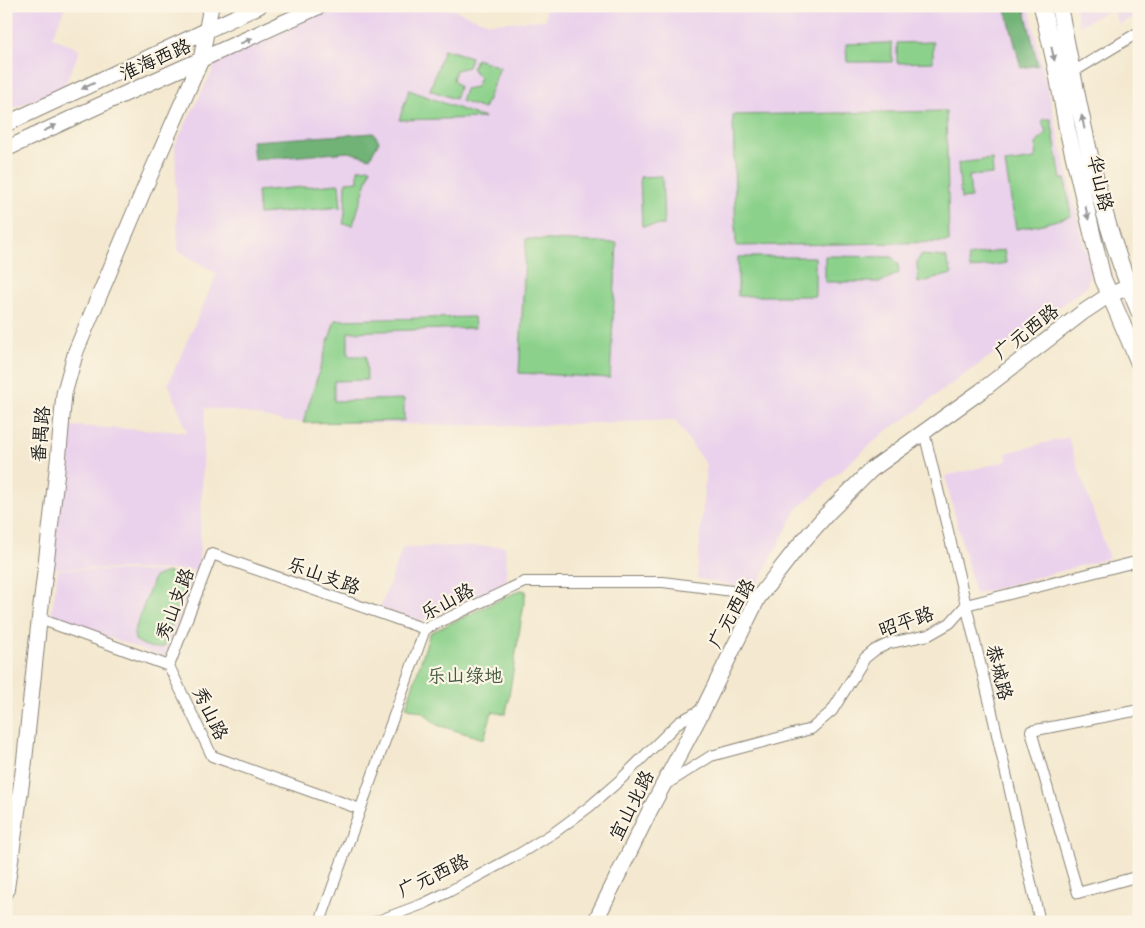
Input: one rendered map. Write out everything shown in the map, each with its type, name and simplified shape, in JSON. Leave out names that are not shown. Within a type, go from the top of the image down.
[{"type":"main road","name":"华山路","points":[[1042,6],[1065,74],[1097,188],[1133,285],[1139,311]]},
{"type":"main road","name":"华山路","points":[[1059,6],[1071,146],[1103,280],[1139,363]]},
{"type":"street","name":"番禺路","points":[[6,892],[24,765],[64,394],[76,351],[145,187],[202,60],[210,6]]},
{"type":"street","name":"淮海西路","points":[[6,124],[259,6]]},
{"type":"street","name":"淮海西路","points":[[6,149],[320,6]]},
{"type":"street","points":[[1065,74],[1139,32]]},
{"type":"street","name":"广元西路","points":[[375,922],[423,904],[519,854],[555,832],[589,807],[619,781],[679,722],[704,708],[758,598],[796,549],[871,470],[981,391],[1082,313],[1109,295],[1133,285]]},
{"type":"street","name":"恭城路","points":[[924,432],[992,708],[1040,922]]},
{"type":"street","name":"乐山支路","points":[[212,554],[425,629]]},
{"type":"street","name":"秀山支路","points":[[169,666],[212,554]]},
{"type":"street","points":[[966,605],[1139,561]]},
{"type":"street","name":"乐山路","points":[[320,922],[425,629],[524,582],[663,582],[732,592],[758,598]]},
{"type":"street","name":"昭平路","points":[[662,788],[711,756],[811,729],[832,711],[865,658],[875,650],[890,643],[928,635],[950,623],[966,605]]},
{"type":"street","points":[[40,619],[169,666]]},
{"type":"street","name":"秀山路","points":[[169,666],[212,756],[360,809]]},
{"type":"street","name":"宜山北路","points":[[595,922],[704,708]]},
{"type":"street","points":[[1139,710],[1031,731],[1078,893],[1139,876]]},
{"type":"shaded area","points":[[6,6],[66,6],[52,37],[80,50],[63,88],[6,111]]},
{"type":"shaded area","points":[[334,6],[443,6],[489,23],[546,20],[545,6],[1029,6],[1090,268],[1087,286],[936,395],[916,412],[886,431],[797,509],[754,591],[697,578],[706,465],[675,420],[518,426],[287,422],[242,412],[205,408],[199,570],[52,568],[71,426],[187,432],[168,384],[217,274],[178,250],[175,145],[217,62]]},
{"type":"shaded area","points":[[1075,6],[1139,6],[1139,14],[1119,24],[1111,9],[1079,26]]},
{"type":"shaded area","points":[[1068,437],[1109,558],[975,594],[945,476],[1007,461],[1006,453]]},
{"type":"shaded area","points":[[505,546],[507,585],[420,621],[380,608],[403,547]]},
{"type":"shaded area","points":[[58,569],[196,573],[164,657],[51,617]]},
{"type":"green space","points":[[1005,6],[1024,6],[1038,65],[1021,68]]},
{"type":"green space","points":[[933,42],[933,62],[897,63],[897,43]]},
{"type":"green space","points":[[892,43],[892,62],[847,62],[846,44]]},
{"type":"green space","points":[[444,49],[471,57],[468,67],[456,70],[453,79],[459,87],[455,99],[430,90]]},
{"type":"green space","points":[[476,59],[500,67],[484,109],[461,101],[465,89],[476,87],[480,77],[472,69]]},
{"type":"green space","points":[[409,90],[484,118],[399,120]]},
{"type":"green space","points":[[946,111],[949,242],[736,246],[733,115]]},
{"type":"green space","points":[[1044,119],[1051,119],[1061,179],[1065,179],[1071,216],[1016,229],[1005,163],[1035,159],[1036,144],[1046,132],[1042,122]]},
{"type":"green space","points":[[374,133],[379,141],[370,158],[349,152],[254,160],[252,141]]},
{"type":"green space","points":[[992,159],[993,174],[969,176],[971,198],[961,199],[958,163]]},
{"type":"green space","points":[[371,168],[353,225],[343,224],[346,182],[358,181],[358,169]]},
{"type":"green space","points":[[662,176],[664,225],[642,226],[640,177]]},
{"type":"green space","points":[[339,184],[341,207],[259,214],[257,191]]},
{"type":"green space","points":[[526,239],[617,243],[610,378],[519,373]]},
{"type":"green space","points":[[1004,250],[1006,263],[970,269],[968,256]]},
{"type":"green space","points":[[921,255],[946,257],[952,274],[918,283],[917,262]]},
{"type":"green space","points":[[825,256],[892,257],[898,263],[899,273],[881,282],[825,282]]},
{"type":"green space","points":[[738,257],[815,257],[815,296],[738,296]]},
{"type":"green space","points":[[474,317],[475,328],[348,332],[348,356],[366,356],[367,380],[334,381],[334,401],[404,399],[404,421],[303,423],[335,320]]},
{"type":"green space","points":[[167,572],[184,577],[185,585],[164,647],[152,648],[135,640],[134,633],[154,577]]},
{"type":"green space","name":"乐山绿地","points":[[521,590],[526,591],[506,714],[492,712],[484,739],[437,725],[424,713],[406,707],[430,633]]}]
